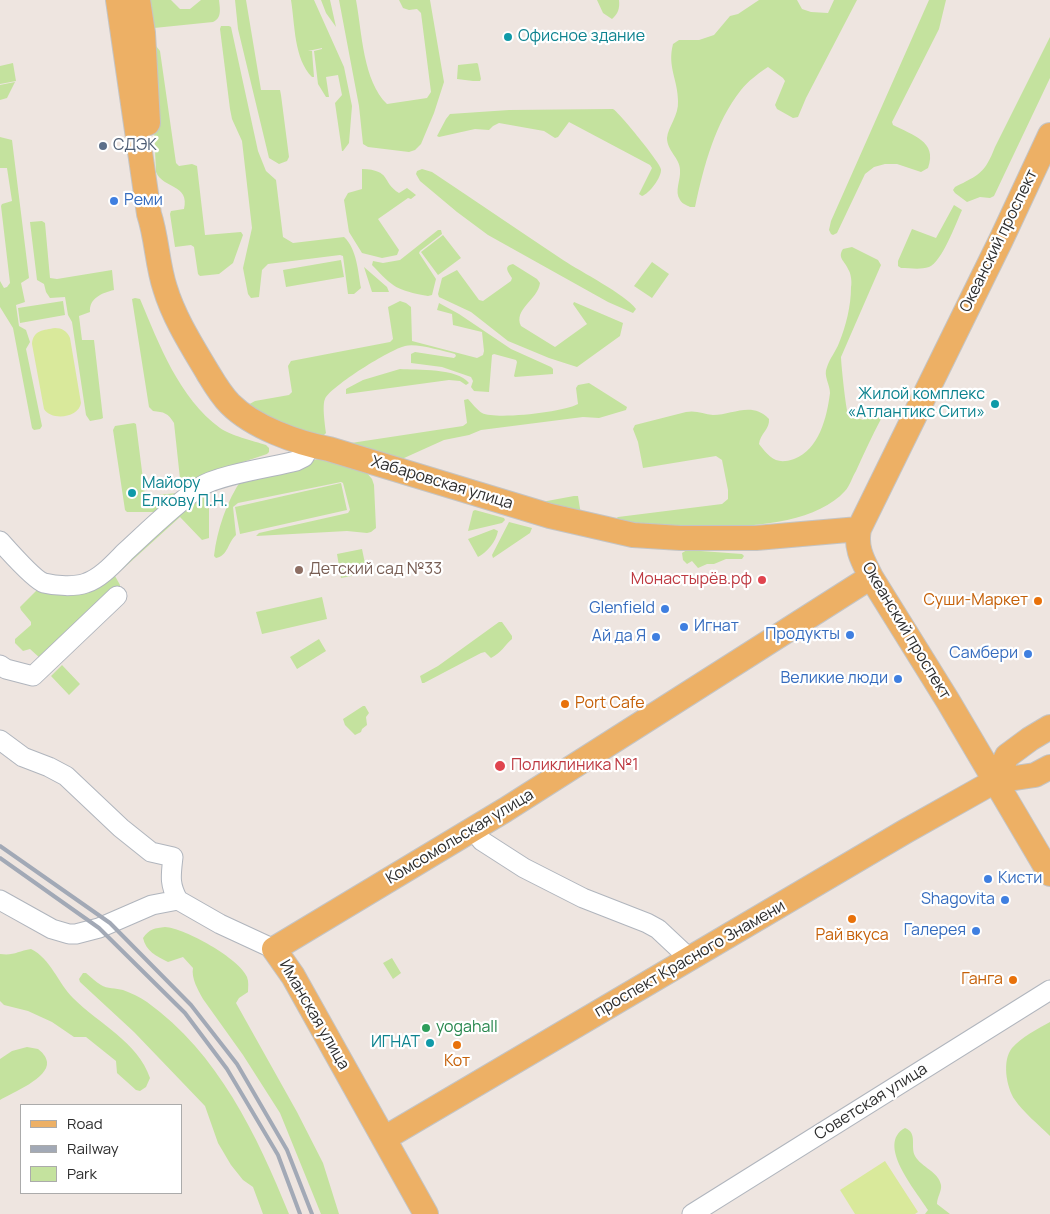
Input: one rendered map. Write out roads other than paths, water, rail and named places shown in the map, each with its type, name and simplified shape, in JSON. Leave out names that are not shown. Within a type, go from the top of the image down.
[{"type":"main road","name":"Хабаровская улица","points":[[118,0],[146,196],[149,214],[154,227],[165,288],[174,312],[193,349],[228,403],[240,412],[277,432],[310,446],[329,449],[550,516],[633,536],[756,538],[858,529]]},
{"type":"main road","name":"Хабаровская улица","points":[[138,0],[147,96],[154,227]]},
{"type":"main road","name":"Океанский проспект","points":[[1050,135],[858,529],[857,543],[858,550],[871,577],[948,701],[1050,874]]},
{"type":"main road","name":"Комсомольская улица","points":[[274,949],[473,830],[871,577]]},
{"type":"main road","points":[[995,781],[1007,756],[1050,727]]},
{"type":"main road","name":"проспект Красного Знамени","points":[[385,1138],[995,781],[1035,775],[1050,767]]},
{"type":"main road","name":"Иманская улица","points":[[274,949],[293,976],[426,1214]]},
{"type":"street","points":[[0,542],[10,554],[43,583],[84,584],[112,564],[163,517],[201,486],[216,479],[296,462],[304,457],[310,446]]},
{"type":"street","points":[[0,665],[6,669],[32,676],[117,596]]},
{"type":"street","points":[[0,740],[23,757],[66,776],[121,828],[151,852],[173,857],[170,880],[178,900],[152,905],[89,932],[68,934],[52,928],[0,900]]},
{"type":"street","points":[[473,830],[482,841],[524,868],[583,898],[647,923],[658,930],[690,959]]},
{"type":"street","name":"Иманская улица","points":[[178,900],[220,924],[274,949]]},
{"type":"street","name":"Советская улица","points":[[692,1214],[1050,990]]},
{"type":"railway","points":[[0,846],[110,923],[191,1005],[237,1064],[287,1150],[312,1214]]},
{"type":"railway","points":[[0,858],[99,928],[185,1013],[227,1069],[278,1155],[300,1214]]},
{"type":"place","name":"Офисное здание","points":[[508,37]]},
{"type":"place","name":"СДЭК","points":[[103,146]]},
{"type":"place","name":"Реми","points":[[114,201]]},
{"type":"place","name":"Жилой комплекс «Атлантикс Сити»","points":[[995,404]]},
{"type":"place","name":"Майору Елкову П.Н.","points":[[132,493]]},
{"type":"place","name":"Детский сад №33","points":[[299,570]]},
{"type":"place","name":"Монастырёв.рф","points":[[762,580]]},
{"type":"place","name":"Суши-Маркет","points":[[1038,601]]},
{"type":"place","name":"Glenfield","points":[[665,609]]},
{"type":"place","name":"Игнат","points":[[684,627]]},
{"type":"place","name":"Продукты","points":[[850,635]]},
{"type":"place","name":"Ай да Я","points":[[656,637]]},
{"type":"place","name":"Самбери","points":[[1028,654]]},
{"type":"place","name":"Великие люди","points":[[898,679]]},
{"type":"place","name":"Port Cafe","points":[[565,704]]},
{"type":"place","name":"Поликлиника №1","points":[[500,766]]},
{"type":"place","name":"Кисти","points":[[988,879]]},
{"type":"place","name":"Shagovita","points":[[1005,900]]},
{"type":"place","name":"Рай вкуса","points":[[852,919]]},
{"type":"place","name":"Галерея","points":[[976,931]]},
{"type":"place","name":"Ганга","points":[[1013,980]]},
{"type":"place","name":"yogahall","points":[[426,1028]]},
{"type":"place","name":"ИГНАТ","points":[[430,1043]]},
{"type":"place","name":"Кот","points":[[457,1045]]}]
